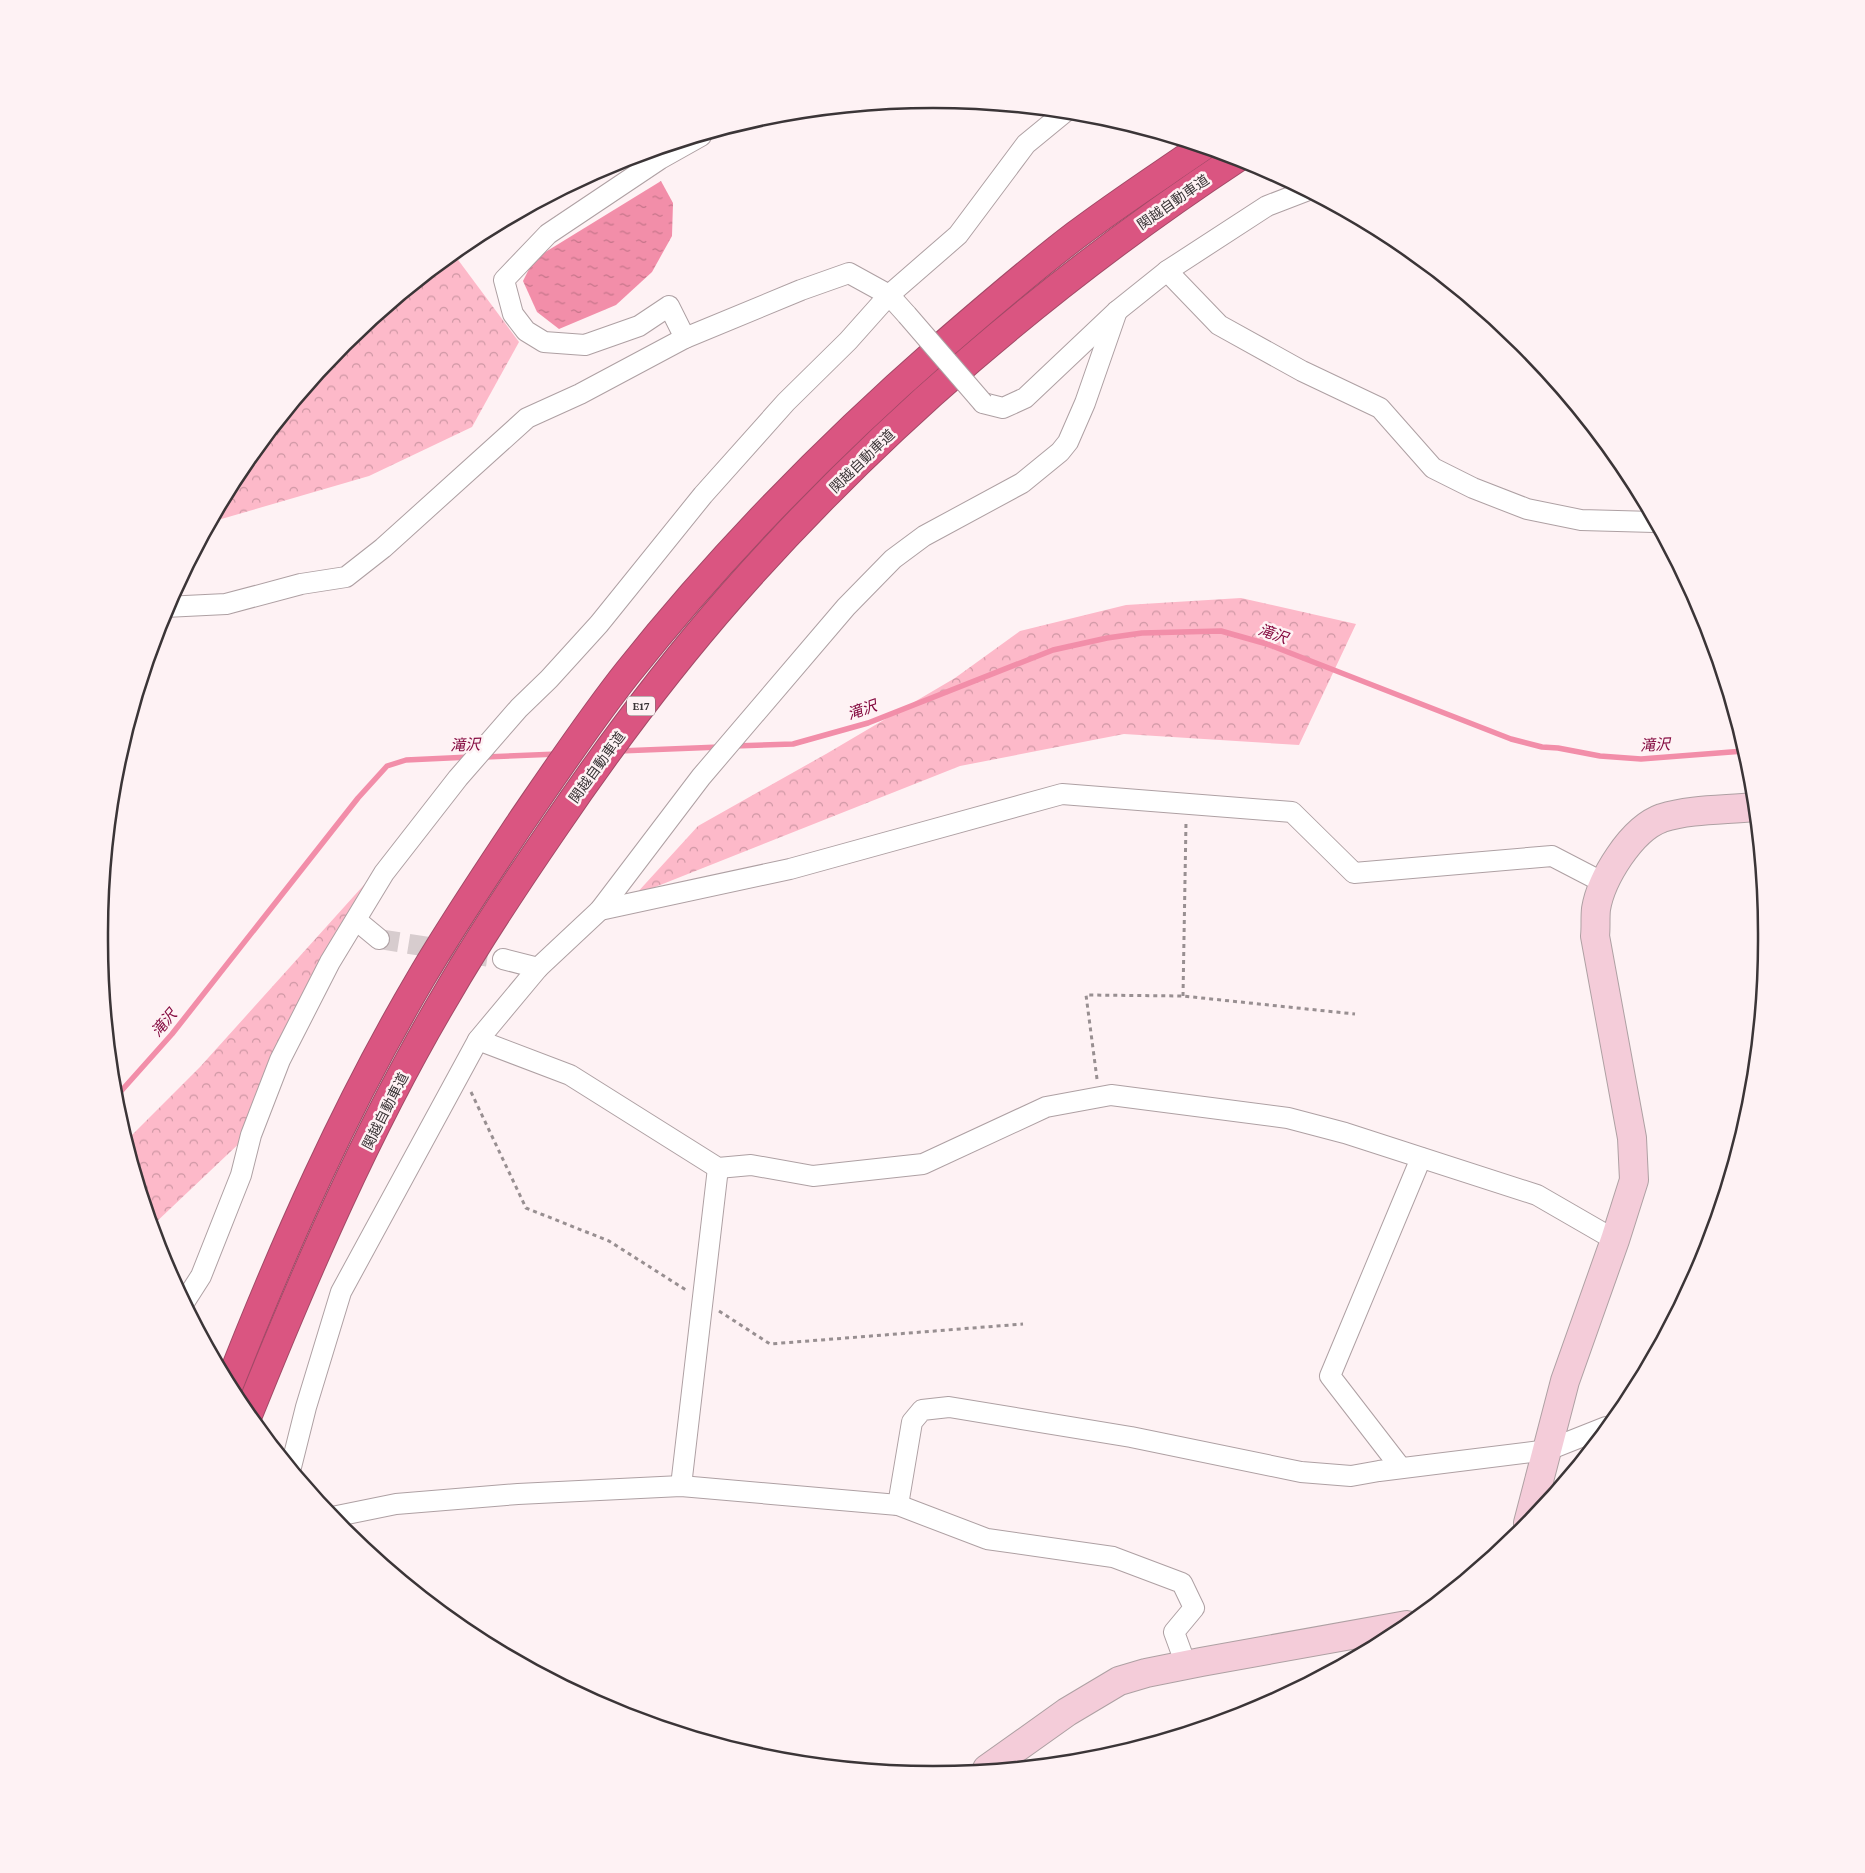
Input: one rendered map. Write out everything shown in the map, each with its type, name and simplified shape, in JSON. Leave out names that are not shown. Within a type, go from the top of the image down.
[{"type":"highway","name":"関越自動車道","points":[[232,1376],[260,1305],[305,1201],[363,1084],[421,978],[483,879],[538,797],[627,673],[714,570],[793,486],[882,399],[975,317],[1076,235],[1197,151]]},
{"type":"highway","name":"関越自動車道","points":[[252,1406],[288,1314],[339,1203],[390,1098],[446,995],[521,875],[583,785],[654,690],[737,589],[813,508],[903,420],[998,337],[1097,257],[1230,163]]},
{"type":"street","points":[[189,1296],[201,1276],[242,1175],[251,1135],[280,1060],[330,962],[384,873],[458,778],[519,708],[549,679],[599,624],[703,495],[786,402],[848,341],[889,295],[958,236],[1026,144],[1058,118]]},
{"type":"street","points":[[682,147],[660,159],[548,234],[504,280],[513,314],[526,331],[544,342],[585,344],[639,326],[669,306],[685,338]]},
{"type":"street","points":[[175,607],[226,604],[301,584],[346,577],[383,548],[527,418],[580,394],[685,338],[801,290],[850,273],[889,295],[983,403],[1002,408],[1025,398],[1118,311],[1168,271],[1267,206],[1299,194]]},
{"type":"street","points":[[1168,271],[1219,325],[1302,371],[1380,408],[1433,468],[1473,488],[1527,510],[1581,520],[1648,522]]},
{"type":"street","points":[[292,1460],[340,1292],[478,1040],[538,968],[600,910],[701,777],[846,607],[892,559],[924,536],[1022,483],[1060,452],[1068,442],[1085,403],[1118,311]]},
{"type":"street","points":[[600,910],[790,869],[1062,794],[1292,812],[1354,873],[1552,856],[1604,883]]},
{"type":"street","points":[[1533,1506],[1565,1381],[1615,1240],[1634,1180],[1632,1138],[1595,936],[1596,909],[1604,883],[1630,843],[1643,830],[1661,819],[1686,813],[1748,808]]},
{"type":"street","points":[[356,920],[379,939]]},
{"type":"street","points":[[503,958],[538,968]]},
{"type":"street","points":[[478,1040],[570,1075],[718,1168],[751,1165],[813,1176],[923,1164],[1046,1107],[1111,1095],[1288,1118],[1345,1133],[1537,1194],[1615,1240]]},
{"type":"street","points":[[1400,1468],[1330,1376],[1421,1158]]},
{"type":"street","points":[[681,1486],[718,1168]]},
{"type":"street","points":[[898,1505],[912,1422],[922,1410],[949,1407],[1131,1437],[1301,1472],[1351,1476],[1400,1468],[1548,1450],[1595,1431]]},
{"type":"street","points":[[341,1515],[405,1504],[518,1494],[681,1486],[898,1505],[987,1539],[1113,1556],[1182,1583],[1194,1608],[1174,1632],[1186,1665]]},
{"type":"street","points":[[995,1763],[1067,1712],[1119,1680],[1186,1665],[1379,1634]]},
{"type":"path","points":[[1183,996],[1186,803]]},
{"type":"path","points":[[1100,1097],[1086,995],[1183,996],[1355,1014]]},
{"type":"green space","points":[[457,259],[519,342],[472,427],[369,476],[218,520],[278,430],[312,389],[349,349],[389,312],[430,278]]},
{"type":"green space","points":[[1241,598],[1356,624],[1299,745],[1124,734],[960,766],[635,895],[698,826],[955,678],[1020,631],[1126,605]]},
{"type":"green space","points":[[372,876],[247,1136],[157,1221],[131,1136],[200,1067]]},
{"type":"water","points":[[661,181],[673,203],[672,236],[652,272],[616,305],[559,329],[537,312],[523,281],[534,259]]},
{"type":"waterway","name":"滝沢","points":[[734,746],[793,744],[868,723],[1053,650],[1107,638],[1142,633],[1221,631],[1267,644],[1511,739],[1542,747],[1600,756],[1641,759],[1737,752]]},
{"type":"waterway","name":"滝沢","points":[[619,751],[720,747]]},
{"type":"waterway","name":"滝沢","points":[[485,757],[558,754]]},
{"type":"waterway","name":"滝沢","points":[[121,1091],[172,1034],[358,798],[387,766],[406,760],[470,757]]},
{"type":"tunnel","points":[[379,939],[503,959]]}]
